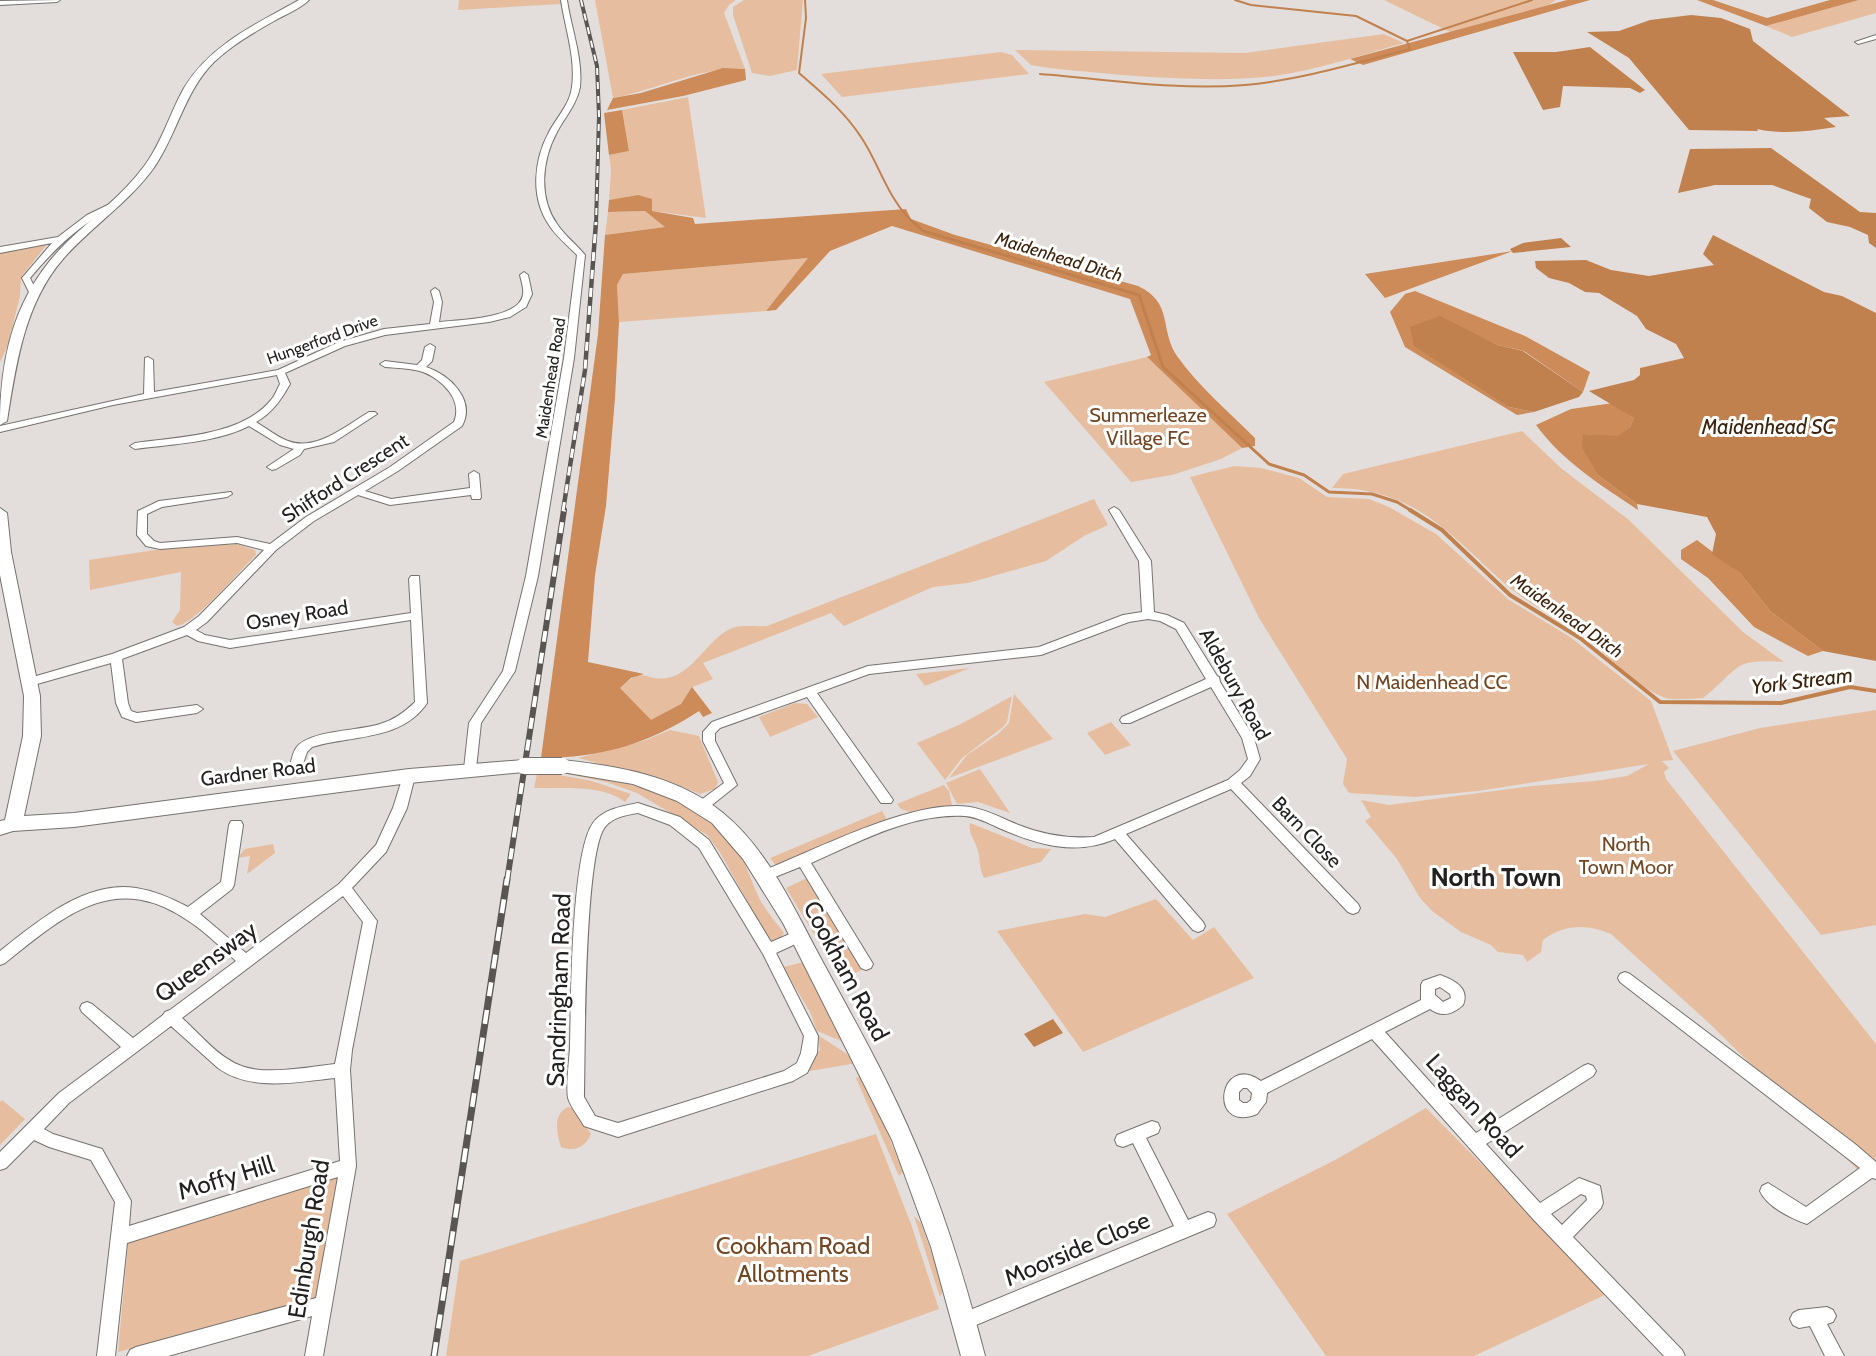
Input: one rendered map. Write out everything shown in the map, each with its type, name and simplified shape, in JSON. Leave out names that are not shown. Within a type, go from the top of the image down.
[{"type":"main road","points":[[0,421],[15,340],[34,294],[58,259],[118,202],[150,165],[197,76],[228,43],[305,0]]},
{"type":"main road","points":[[0,513],[3,552],[30,682],[32,736],[6,826]]},
{"type":"main road","name":"Gardner Road","points":[[6,826],[74,820],[409,776],[524,766]]},
{"type":"main road","name":"Cookham Road","points":[[524,766],[562,766],[616,771],[663,786],[702,806],[736,837],[765,876],[799,936],[860,1050],[902,1140],[928,1205],[973,1356]]},
{"type":"street","points":[[0,3],[57,0]]},
{"type":"street","name":"Maidenhead Road","points":[[470,769],[475,723],[508,671],[532,576],[552,471],[577,296],[581,255],[551,222],[542,200],[541,190],[543,149],[554,128],[571,107],[576,85],[564,0]]},
{"type":"street","points":[[1858,42],[1876,37]]},
{"type":"street","points":[[34,294],[26,278],[60,239],[90,214],[118,202]]},
{"type":"street","points":[[0,250],[60,239]]},
{"type":"street","name":"Hungerford Drive","points":[[0,429],[149,395],[280,372],[342,344],[384,332],[507,315],[523,306],[528,294],[524,274]]},
{"type":"street","points":[[434,324],[438,302],[435,291]]},
{"type":"street","points":[[420,368],[427,361],[430,347]]},
{"type":"street","points":[[148,360],[149,395]]},
{"type":"street","name":"Shifford Crescent","points":[[30,682],[116,657],[188,630],[203,619],[272,548],[325,508],[430,445],[458,423],[463,414],[462,402],[441,376],[420,368],[386,364]]},
{"type":"street","points":[[135,446],[147,447],[195,437],[250,422],[269,408],[280,395],[285,384],[280,372]]},
{"type":"street","points":[[250,422],[284,443],[300,447],[330,440],[372,414]]},
{"type":"street","points":[[349,416],[360,421]]},
{"type":"street","points":[[272,467],[296,453],[300,447]]},
{"type":"street","points":[[356,491],[390,502],[475,495],[474,474]]},
{"type":"street","points":[[227,494],[206,492],[137,512],[142,534],[150,544],[173,546],[237,540],[272,548]]},
{"type":"street","points":[[702,806],[731,785],[709,741],[709,732],[716,725],[868,670],[1041,651],[1127,618],[1148,615],[1145,561],[1114,510]]},
{"type":"street","points":[[295,770],[301,750],[308,738],[370,733],[411,717],[421,703],[415,579]]},
{"type":"street","name":"Aldebury Road","points":[[765,876],[804,862],[897,822],[928,812],[976,813],[1023,832],[1073,845],[1095,842],[1118,834],[1233,783],[1245,773],[1254,759],[1248,738],[1215,680],[1180,626],[1163,618],[1148,615]]},
{"type":"street","name":"Osney Road","points":[[188,630],[202,639],[230,644],[415,616]]},
{"type":"street","points":[[116,657],[126,714],[136,718],[197,710]]},
{"type":"street","points":[[1126,720],[1143,718],[1215,680]]},
{"type":"street","points":[[809,690],[886,800]]},
{"type":"street","name":"Queensway","points":[[0,1163],[64,1098],[130,1045],[344,888],[381,848],[400,808],[409,776]]},
{"type":"street","name":"Barn Close","points":[[1233,783],[1353,908]]},
{"type":"street","name":"Sandringham Road","points":[[638,808],[675,821],[704,844],[768,950],[811,1036],[809,1053],[802,1068],[788,1076],[618,1130],[590,1121],[576,1098],[587,866],[597,827],[614,813],[638,808]]},
{"type":"street","points":[[189,914],[227,885],[236,825]]},
{"type":"street","points":[[1118,834],[1198,926]]},
{"type":"street","points":[[804,862],[866,964]]},
{"type":"street","name":"Edinburgh Road","points":[[314,1356],[348,1166],[342,1070],[370,921],[344,888]]},
{"type":"street","points":[[0,959],[80,900],[112,893],[141,894],[189,914],[245,961]]},
{"type":"street","points":[[768,950],[799,936]]},
{"type":"street","points":[[1624,978],[1874,1171],[1807,1216],[1793,1210],[1768,1191]]},
{"type":"street","points":[[1258,1090],[1430,1002]]},
{"type":"street","points":[[87,1008],[130,1045]]},
{"type":"street","points":[[170,1016],[233,1070],[261,1076],[292,1076],[342,1070]]},
{"type":"street","name":"Laggan Road","points":[[1374,1031],[1539,1213],[1676,1356]]},
{"type":"street","points":[[1475,1142],[1588,1071]]},
{"type":"street","points":[[31,1130],[49,1140],[96,1154],[123,1201],[106,1356]]},
{"type":"street","points":[[1137,1134],[1184,1230]]},
{"type":"street","name":"Moffy Hill","points":[[119,1237],[348,1166]]},
{"type":"street","points":[[1539,1213],[1579,1186],[1594,1191],[1595,1203],[1562,1237]]},
{"type":"street","name":"Moorside Close","points":[[964,1321],[1208,1220]]},
{"type":"street","points":[[136,1356],[324,1305]]},
{"type":"street","points":[[1813,1318],[1835,1356]]},
{"type":"green space","points":[[459,0],[560,0],[561,4],[458,10]]},
{"type":"green space","points":[[595,0],[736,0],[724,13],[745,69],[712,71],[613,98]]},
{"type":"green space","points":[[744,0],[803,0],[797,70],[770,76],[752,73],[733,15],[733,7]]},
{"type":"green space","points":[[1384,0],[1556,0],[1546,7],[1456,35]]},
{"type":"green space","points":[[1859,0],[1876,0],[1876,13],[1792,37],[1766,26]]},
{"type":"green space","points":[[1384,34],[1404,43],[1307,70],[1248,78],[1162,78],[1049,68],[1031,65],[1015,50],[1245,53]]},
{"type":"green space","points":[[1001,52],[1012,55],[1029,74],[842,97],[821,74]]},
{"type":"green space","points":[[688,97],[706,218],[652,211],[638,195],[609,200],[611,170],[609,155],[629,151],[622,110]]},
{"type":"green space","points":[[645,211],[666,227],[605,235],[608,212]]},
{"type":"green space","points":[[48,243],[21,277],[20,296],[8,345],[0,362],[0,252]]},
{"type":"green space","points":[[809,258],[766,311],[619,322],[617,285],[623,274]]},
{"type":"green space","name":"Summerleaze Village FC","points":[[1147,357],[1242,448],[1221,459],[1172,475],[1131,482],[1044,382]]},
{"type":"green space","points":[[1522,431],[1562,469],[1629,520],[1743,632],[1784,662],[1754,662],[1738,667],[1703,698],[1666,698],[1635,680],[1577,631],[1519,595],[1450,534],[1411,506],[1388,496],[1362,490],[1332,488],[1343,474]]},
{"type":"green space","points":[[1234,466],[1261,468],[1299,478],[1327,497],[1369,499],[1389,507],[1436,534],[1509,600],[1570,637],[1651,701],[1673,760],[1662,761],[1669,768],[1664,772],[1666,779],[1876,1044],[1876,1176],[1857,1169],[1710,1024],[1611,934],[1584,927],[1559,931],[1543,940],[1541,952],[1527,962],[1523,955],[1498,952],[1491,945],[1461,932],[1432,911],[1420,898],[1397,859],[1365,821],[1371,817],[1361,800],[1389,805],[1532,786],[1595,781],[1627,776],[1649,764],[1478,791],[1415,797],[1349,793],[1343,784],[1347,759],[1259,618],[1190,477]]},
{"type":"green space","points":[[1094,499],[1108,525],[1084,536],[1046,561],[968,583],[933,587],[844,626],[831,613],[703,663],[713,679],[693,687],[681,704],[651,721],[620,688],[640,675],[659,679],[677,675],[693,663],[722,634],[734,627],[767,626]]},
{"type":"green space","points":[[236,544],[255,550],[256,555],[195,616],[177,626],[172,622],[180,610],[181,572],[90,590],[89,560],[155,550]]},
{"type":"green space","points":[[970,668],[925,686],[916,674]]},
{"type":"green space","points":[[1014,694],[1053,739],[949,778],[967,755],[998,734],[1009,723]]},
{"type":"green space","points":[[1012,696],[1007,722],[962,758],[945,780],[917,743],[961,724]]},
{"type":"green space","points":[[795,703],[807,704],[818,717],[770,737],[759,717]]},
{"type":"green space","points":[[1876,710],[1876,925],[1821,935],[1673,751],[1760,728]]},
{"type":"green space","points":[[1111,722],[1131,745],[1105,755],[1087,733]]},
{"type":"green space","points":[[670,730],[699,736],[718,782],[715,789],[700,794],[673,783],[578,758],[646,740]]},
{"type":"green space","points":[[980,769],[1010,813],[978,802],[957,804],[946,783]]},
{"type":"green space","points":[[552,771],[598,774],[624,780],[674,798],[697,811],[732,841],[768,913],[784,933],[781,937],[770,941],[719,851],[707,835],[637,793],[606,782]]},
{"type":"green space","points":[[548,773],[592,781],[631,794],[625,802],[616,796],[593,790],[534,788],[537,774]]},
{"type":"green space","points":[[944,785],[949,791],[952,805],[910,812],[901,809],[897,804]]},
{"type":"green space","points":[[882,811],[886,818],[882,823],[777,867],[770,858]]},
{"type":"green space","points":[[970,823],[1032,848],[1051,849],[1041,862],[984,878]]},
{"type":"green space","points":[[273,844],[275,853],[247,874],[250,856],[237,858],[245,849]]},
{"type":"green space","points":[[807,878],[862,970],[841,979],[786,888]]},
{"type":"green space","points":[[1156,899],[1193,940],[1214,927],[1254,978],[1083,1052],[997,931],[1085,914],[1105,917]]},
{"type":"green space","points":[[804,962],[848,1044],[817,1031],[810,1012],[783,967]]},
{"type":"green space","points":[[818,1035],[856,1060],[857,1063],[804,1072],[820,1050]]},
{"type":"green space","points":[[864,1075],[903,1172],[899,1176],[856,1078]]},
{"type":"green space","points":[[2,1100],[25,1119],[0,1145],[0,1102]]},
{"type":"green space","points":[[568,1107],[575,1109],[591,1134],[586,1143],[575,1149],[561,1147],[557,1130],[560,1114]]},
{"type":"green space","points":[[1426,1108],[1609,1293],[1474,1356],[1326,1356],[1227,1214],[1335,1160]]},
{"type":"green space","name":"Cookham Road Allotments","points":[[876,1134],[911,1224],[939,1309],[808,1356],[446,1356],[460,1261]]},
{"type":"green space","points":[[338,1177],[316,1298],[118,1352],[128,1243]]},
{"type":"green space","points":[[914,1216],[921,1223],[944,1289],[940,1297]]},
{"type":"shaded area","points":[[1567,0],[1590,0],[1363,65],[1350,59]]},
{"type":"shaded area","points":[[1697,0],[1713,0],[1767,18],[1830,0],[1859,0],[1766,26]]},
{"type":"shaded area","points":[[723,68],[745,69],[746,80],[683,96],[607,110],[613,98],[641,93]]},
{"type":"shaded area","points":[[622,110],[629,151],[609,155],[604,113]]},
{"type":"shaded area","points":[[638,195],[652,199],[652,211],[693,218],[695,224],[906,209],[911,219],[955,235],[1138,286],[1157,300],[1172,346],[1185,367],[1255,438],[1255,446],[1242,448],[1147,357],[1151,355],[1130,299],[892,226],[830,251],[776,310],[766,311],[808,258],[623,274],[617,285],[619,322],[615,398],[606,506],[595,575],[588,662],[644,674],[631,678],[620,688],[651,720],[681,704],[692,687],[712,713],[703,717],[699,711],[662,732],[604,752],[541,758],[598,334],[605,235],[665,227],[645,211],[608,212],[609,200]]},
{"type":"shaded area","points":[[1513,251],[1385,298],[1365,274]]},
{"type":"shaded area","points":[[1415,291],[1525,336],[1590,372],[1583,392],[1524,351],[1498,345],[1440,317],[1509,407],[1534,412],[1517,415],[1405,347],[1390,312],[1405,294]]},
{"type":"shaded area","points":[[1613,403],[1634,418],[1630,427],[1618,437],[1583,434],[1599,476],[1637,504],[1638,510],[1570,462],[1536,425],[1571,409]]},
{"type":"shaded area","points":[[1697,540],[1740,573],[1770,611],[1823,651],[1808,656],[1754,627],[1708,578],[1681,559],[1681,550]]},
{"type":"water","points":[[1691,15],[1721,18],[1750,29],[1753,41],[1850,116],[1824,118],[1836,127],[1807,131],[1689,130],[1629,58],[1587,32],[1619,31],[1650,20]]},
{"type":"water","points":[[1590,47],[1645,90],[1640,93],[1630,88],[1563,86],[1560,107],[1543,110],[1513,52],[1556,52]]},
{"type":"water","points":[[1771,148],[1860,212],[1876,213],[1876,248],[1869,243],[1868,235],[1850,227],[1827,222],[1809,208],[1811,199],[1772,185],[1715,185],[1678,193],[1690,149]]},
{"type":"water","name":"Maidenhead SC","points":[[1713,235],[1824,292],[1842,296],[1876,313],[1876,661],[1823,651],[1770,611],[1740,573],[1712,554],[1716,534],[1707,517],[1637,504],[1599,476],[1582,448],[1583,434],[1618,436],[1630,427],[1634,418],[1589,391],[1634,380],[1640,375],[1640,368],[1684,358],[1676,344],[1646,329],[1637,316],[1599,293],[1585,292],[1569,283],[1549,278],[1536,268],[1535,261],[1586,260],[1611,270],[1649,276],[1714,265],[1703,254]]},
{"type":"water","points":[[1561,238],[1571,247],[1513,253],[1510,249],[1523,243]]},
{"type":"water","points":[[1440,316],[1498,345],[1523,351],[1583,392],[1579,397],[1534,412],[1509,407],[1414,346],[1410,327]]},
{"type":"water","points":[[1053,1019],[1063,1033],[1034,1047],[1024,1034]]},
{"type":"waterway","name":"Maidenhead Ditch","points":[[805,0],[806,18],[799,73],[832,103],[854,128],[868,148],[898,205],[913,222]]},
{"type":"waterway","points":[[1235,0],[1251,5],[1356,16],[1407,41]]},
{"type":"waterway","points":[[1407,41],[1532,0]]},
{"type":"waterway","points":[[1040,74],[1194,87],[1245,85],[1307,75],[1410,49],[1407,41]]},
{"type":"waterway","name":"Maidenhead Ditch","points":[[913,222],[923,231],[1139,295],[1163,367],[1269,464],[1304,475],[1329,492],[1372,494],[1397,502],[1412,511]]},
{"type":"waterway","name":"Maidenhead Ditch","points":[[1410,510],[1442,530],[1510,595],[1580,638],[1660,702],[1781,703],[1850,687],[1876,691]]},
{"type":"railway","points":[[581,0],[597,66],[599,116],[596,224]]},
{"type":"railway","points":[[563,511],[585,370],[596,222]]},
{"type":"railway","points":[[507,881],[564,510]]},
{"type":"railway","points":[[434,1356],[507,879]]},
{"type":"district","name":"North Town","points":[[1496,877]]},
{"type":"water label","name":"York Stream","points":[[1802,681]]},
{"type":"park label","name":"N Maidenhead CC","points":[[1432,682]]},
{"type":"park label","name":"North Town Moor","points":[[1626,856]]}]
